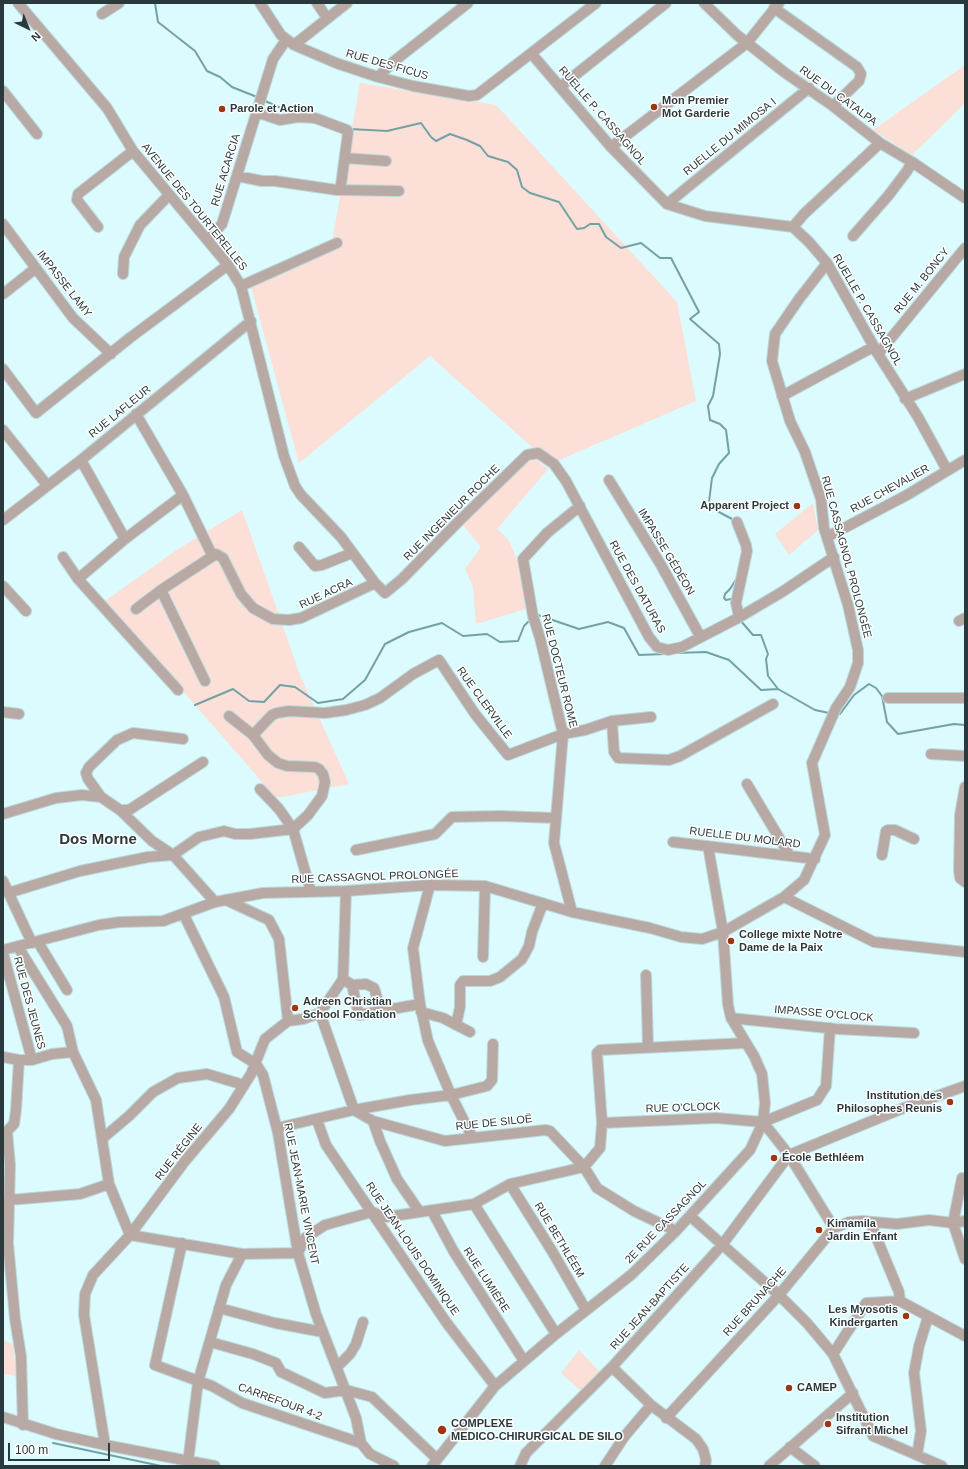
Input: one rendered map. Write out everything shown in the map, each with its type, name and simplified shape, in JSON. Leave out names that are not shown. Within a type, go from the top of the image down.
[{"type":"street","name":"AVENUE DES TOURTERELLES","points":[[18,3],[107,108],[133,151],[228,265],[241,286],[284,456],[293,481],[301,495],[341,537],[375,583],[385,593]]},
{"type":"street","points":[[102,14],[119,3]]},
{"type":"street","points":[[260,3],[290,43]]},
{"type":"street","points":[[317,3],[327,18]]},
{"type":"street","name":"RUE ACARCIA","points":[[208,240],[222,224],[273,59],[290,43],[347,3]]},
{"type":"street","points":[[378,77],[392,62],[468,3]]},
{"type":"street","name":"RUE DES FICUS","points":[[290,43],[336,63],[378,77],[413,86],[469,96],[477,95],[596,3]]},
{"type":"street","points":[[560,87],[666,3]]},
{"type":"street","name":"RUE DU CATALPA","points":[[704,3],[747,43],[784,72],[809,88],[880,142],[965,198]]},
{"type":"street","points":[[611,147],[747,43],[777,5],[857,67],[861,74],[859,81],[833,106]]},
{"type":"street","name":"RUELLE P. CASSAGNOL","points":[[531,53],[611,147],[667,204],[705,216],[793,227],[827,263],[875,350],[947,470]]},
{"type":"street","name":"RUELLE DU MIMOSA I","points":[[667,204],[809,88]]},
{"type":"street","points":[[3,91],[37,134]]},
{"type":"street","points":[[259,103],[280,120],[298,117],[315,118],[345,128],[348,132],[340,190]]},
{"type":"street","points":[[793,227],[804,214],[880,142]]},
{"type":"street","points":[[98,227],[77,200],[78,194],[133,151]]},
{"type":"street","points":[[345,158],[386,161]]},
{"type":"street","points":[[853,236],[888,196],[912,162]]},
{"type":"street","points":[[237,176],[262,181],[275,180],[340,190],[399,191]]},
{"type":"street","points":[[123,274],[124,257],[140,225],[169,195]]},
{"type":"street","name":"IMPASSE LAMY","points":[[3,224],[74,318],[111,354]]},
{"type":"street","points":[[241,286],[337,243]]},
{"type":"street","name":"RUE M. BONCY","points":[[782,396],[875,350],[965,248]]},
{"type":"street","name":"RUE CASSAGNOL PROLONGÉE","points":[[3,952],[99,925],[120,922],[163,921],[184,915],[215,902],[263,893],[346,892],[430,885],[485,886],[543,902],[572,912],[650,928],[681,937],[702,939],[723,932],[784,897],[804,880],[825,835],[812,763],[836,708],[850,687],[858,663],[848,605],[827,537],[821,499],[805,452],[790,421],[772,361],[775,334],[799,299],[827,263]]},
{"type":"street","points":[[3,368],[36,413],[131,337],[228,265]]},
{"type":"street","points":[[3,294],[36,268]]},
{"type":"street","name":"RUE LAFLEUR","points":[[3,520],[81,460],[251,321]]},
{"type":"street","points":[[905,399],[965,374]]},
{"type":"street","points":[[136,414],[183,495],[212,555],[136,609]]},
{"type":"street","points":[[3,430],[47,485]]},
{"type":"street","name":"RUE DES DATURAS","points":[[538,453],[554,464],[580,506],[649,637],[657,647],[668,650],[682,647],[782,592],[834,557]]},
{"type":"street","name":"RUE INGENIEUR ROCHE","points":[[385,593],[402,580],[459,521],[527,455],[538,453]]},
{"type":"street","points":[[81,460],[125,540]]},
{"type":"street","name":"RUE CHEVALIER","points":[[827,537],[907,495],[965,460]]},
{"type":"street","name":"IMPASSE GÉDÉON","points":[[609,480],[661,565],[700,636]]},
{"type":"street","points":[[78,579],[183,495]]},
{"type":"street","name":"RUE DOCTEUR ROME","points":[[572,912],[554,843],[563,734],[540,638],[533,616],[523,559],[547,533],[580,506]]},
{"type":"street","points":[[737,522],[747,551],[736,603],[739,617]]},
{"type":"street","points":[[299,547],[315,566],[322,565],[352,553]]},
{"type":"street","name":"RUE ACRA","points":[[212,555],[220,555],[241,594],[253,608],[273,619],[289,620],[301,618],[375,583]]},
{"type":"street","points":[[63,557],[78,579],[178,690]]},
{"type":"street","points":[[3,586],[26,611]]},
{"type":"street","points":[[161,590],[205,681]]},
{"type":"street","name":"RUE CLERVILLE","points":[[253,735],[272,715],[289,711],[325,713],[346,710],[380,698],[413,674],[439,660],[475,714],[508,755],[563,734],[586,730],[612,721],[651,717]]},
{"type":"street","points":[[888,698],[965,698]]},
{"type":"street","points":[[612,721],[614,752],[618,758],[668,760],[680,756],[772,704]]},
{"type":"street","points":[[3,712],[19,714]]},
{"type":"street","points":[[8,893],[80,871],[148,858],[173,855],[199,837],[224,831],[235,834],[250,834],[293,829],[312,810],[322,796],[325,782],[323,774],[315,767],[287,766],[278,763],[268,755],[253,735],[229,716]]},
{"type":"street","points":[[183,739],[133,733],[117,740],[88,767],[86,773],[88,779],[101,797],[120,810],[152,841],[173,855],[215,902]]},
{"type":"street","points":[[931,754],[965,756]]},
{"type":"street","points":[[120,810],[129,810],[203,762]]},
{"type":"street","points":[[747,784],[790,856]]},
{"type":"street","points":[[965,787],[960,815],[959,871],[960,878],[965,882]]},
{"type":"street","points":[[260,789],[279,809],[293,829],[311,892]]},
{"type":"street","points":[[3,814],[56,798],[82,795],[101,797]]},
{"type":"street","points":[[356,850],[435,834],[452,817],[500,816],[555,818]]},
{"type":"street","points":[[882,855],[886,831],[895,830],[914,838]]},
{"type":"street","name":"RUELLE DU MOLARD","points":[[673,842],[815,859]]},
{"type":"street","name":"2E RUE CASSAGNOL","points":[[435,1463],[495,1386],[556,1334],[631,1275],[676,1231],[750,1150],[764,1122],[765,1103],[762,1074],[754,1056],[731,1018],[728,1005],[723,932],[708,846]]},
{"type":"street","points":[[3,881],[35,942],[67,990]]},
{"type":"street","points":[[430,885],[413,948],[421,1008],[428,1041],[451,1095],[472,1137]]},
{"type":"street","points":[[483,957],[485,886]]},
{"type":"street","points":[[226,900],[269,920],[279,939],[288,1021],[303,1020],[320,1013],[343,978],[346,892]]},
{"type":"street","points":[[784,897],[874,942],[965,952]]},
{"type":"street","points":[[456,1025],[460,1007],[460,985],[463,981],[490,981],[500,977],[522,959],[529,946],[532,932],[543,902]]},
{"type":"street","points":[[184,915],[224,997],[237,1052],[256,1064]]},
{"type":"street","points":[[18,947],[67,1026],[73,1052],[96,1100],[109,1184],[130,1235],[242,1254],[298,1252],[305,1238],[325,1225],[372,1212],[386,1217],[474,1204],[510,1184],[584,1167],[600,1148],[602,1123],[597,1054],[602,1050],[746,1043]]},
{"type":"street","name":"RUE DES JEUNES","points":[[3,952],[32,1060]]},
{"type":"street","points":[[646,975],[648,1047]]},
{"type":"street","points":[[343,978],[352,985],[359,1015],[380,1011],[421,1008],[470,1032]]},
{"type":"street","points":[[352,985],[366,984],[374,988],[380,1011]]},
{"type":"street","points":[[320,1013],[338,1069],[354,1110]]},
{"type":"street","name":"IMPASSE O'CLOCK","points":[[731,1018],[830,1028],[914,1033]]},
{"type":"street","name":"RUE RÉGINE","points":[[105,1445],[84,1315],[85,1294],[93,1275],[130,1235],[185,1161],[229,1109],[256,1064],[265,1039],[288,1021]]},
{"type":"street","points":[[830,1028],[826,1086],[817,1100],[764,1122],[790,1156],[834,1228],[848,1222],[862,1221],[897,1224],[929,1220],[953,1223],[965,1221]]},
{"type":"street","points":[[277,1128],[317,1120],[354,1110],[451,1095],[487,1086],[492,1080],[493,1044]]},
{"type":"street","points":[[3,1057],[19,1060],[32,1060],[52,1054],[73,1052]]},
{"type":"street","points":[[19,1060],[14,1124],[4,1132],[10,1200],[8,1243],[15,1319],[21,1356],[23,1425]]},
{"type":"street","name":"RUE JEAN-MARIE VINCENT","points":[[256,1064],[263,1075],[277,1128],[298,1252],[316,1314],[356,1418],[361,1442]]},
{"type":"street","points":[[103,1138],[129,1116],[153,1092],[178,1078],[207,1074],[244,1085]]},
{"type":"street","points":[[790,1156],[901,1109],[965,1086]]},
{"type":"street","points":[[382,1105],[384,1124]]},
{"type":"street","name":"RUE DE SILOË","points":[[354,1110],[373,1121],[445,1141],[545,1130],[550,1131],[584,1167],[596,1188],[634,1211],[676,1231]]},
{"type":"street","name":"RUE O'CLOCK","points":[[602,1123],[716,1118],[764,1122]]},
{"type":"street","name":"RUE JEAN-LOUIS DOMINIQUE","points":[[317,1120],[326,1145],[446,1322],[495,1386]]},
{"type":"street","points":[[373,1121],[380,1141],[398,1179],[420,1211]]},
{"type":"street","name":"RUE JEAN-BAPTISTE","points":[[520,1466],[526,1452],[612,1367],[722,1245],[790,1156]]},
{"type":"street","points":[[962,1178],[953,1223],[965,1259]]},
{"type":"street","points":[[10,1200],[80,1194],[109,1184]]},
{"type":"street","name":"RUE BETHLÉEM","points":[[510,1184],[552,1251],[586,1310]]},
{"type":"street","points":[[474,1204],[556,1334]]},
{"type":"street","name":"RUE LUMIÈRE","points":[[432,1211],[454,1252],[524,1361]]},
{"type":"street","points":[[690,1216],[779,1295],[807,1323],[833,1354],[873,1436],[942,1466]]},
{"type":"street","points":[[870,1222],[899,1292],[900,1301]]},
{"type":"street","name":"RUE BRUNACHE","points":[[666,1418],[779,1295],[834,1228]]},
{"type":"street","name":"CARREFOUR 4-2","points":[[182,1243],[155,1364],[198,1382],[212,1386],[242,1403],[361,1442],[370,1454],[394,1466]]},
{"type":"street","points":[[188,1462],[198,1382],[226,1285],[242,1254]]},
{"type":"street","points":[[833,1354],[866,1303],[900,1301],[965,1336]]},
{"type":"street","points":[[219,1308],[275,1323],[323,1332]]},
{"type":"street","points":[[917,1456],[921,1431],[914,1374],[919,1346],[928,1317]]},
{"type":"street","points":[[337,1367],[350,1354],[363,1322]]},
{"type":"street","points":[[210,1342],[253,1354],[276,1363],[282,1372],[325,1393],[346,1390],[372,1397],[435,1463]]},
{"type":"street","points":[[612,1367],[666,1418],[696,1439],[703,1449],[705,1466]]},
{"type":"street","points":[[769,1466],[853,1393]]},
{"type":"street","points":[[605,1466],[624,1437],[651,1405]]},
{"type":"street","points":[[3,1417],[23,1425],[176,1463],[188,1462],[215,1466]]},
{"type":"street","points":[[790,1447],[815,1466]]},
{"type":"shaded area","points":[[965,65],[965,103],[912,155],[873,130]]},
{"type":"shaded area","points":[[360,83],[496,105],[677,302],[696,401],[557,461],[533,448],[430,356],[299,463],[249,279],[332,242]]},
{"type":"shaded area","points":[[530,455],[548,469],[497,529],[508,539],[519,563],[526,609],[476,624],[473,587],[465,569],[481,547],[461,523]]},
{"type":"shaded area","points":[[813,503],[818,530],[789,555],[775,534]]},
{"type":"shaded area","points":[[242,510],[300,675],[349,784],[282,797],[275,797],[105,601],[175,551]]},
{"type":"shaded area","points":[[3,1340],[13,1344],[16,1376],[3,1374]]},
{"type":"shaded area","points":[[579,1350],[599,1371],[581,1391],[561,1373]]},
{"type":"waterway","points":[[155,3],[158,22],[195,51],[207,71],[220,77],[232,87],[257,97]]},
{"type":"waterway","points":[[263,100],[294,114]]},
{"type":"waterway","points":[[350,129],[387,131],[421,123],[431,137],[436,141],[450,134],[467,140],[480,146],[488,156],[508,162],[517,170],[522,187],[530,193],[559,202],[577,229],[584,228],[590,224],[599,224],[606,237],[621,248],[641,243],[660,258],[671,258],[699,312],[690,319],[719,344],[720,354],[713,396],[708,406],[710,420],[720,424],[726,430],[729,453],[719,464],[712,478],[709,502],[717,511],[732,519],[733,522]]},
{"type":"waterway","points":[[733,601],[731,599],[726,600],[724,598],[725,594],[737,578]]},
{"type":"waterway","points":[[535,614],[579,629],[608,622],[624,628],[639,655],[665,654]]},
{"type":"waterway","points":[[195,705],[233,689],[249,701],[264,702],[280,685],[295,687],[318,703],[343,699],[365,680],[385,644],[409,632],[442,623],[463,636],[487,634],[500,642],[518,641],[524,626],[530,620]]},
{"type":"waterway","points":[[740,620],[753,635],[761,635],[768,654],[766,659],[768,676],[778,689],[815,710],[829,713]]},
{"type":"waterway","points":[[675,653],[706,652],[729,660],[761,690],[778,689]]},
{"type":"waterway","points":[[837,714],[840,714],[854,695],[869,684],[876,688],[882,696],[887,722],[898,734],[954,724],[965,725]]},
{"type":"waterway","points":[[53,1443],[161,1466]]},
{"type":"place","name":"Mon Premier Mot Garderie","points":[[654,107]]},
{"type":"place","name":"Parole et Action","points":[[222,109]]},
{"type":"place","name":"Apparent Project","points":[[797,506]]},
{"type":"place","name":"College mixte Notre Dame de la Paix","points":[[731,941]]},
{"type":"place","name":"Adreen Christian School Fondation","points":[[295,1008]]},
{"type":"place","name":"Institution des Philosophes Reunis","points":[[950,1102]]},
{"type":"place","name":"École Bethléem","points":[[774,1158]]},
{"type":"place","name":"Kimamila Jardin Enfant","points":[[819,1230]]},
{"type":"place","name":"Les Myosotis Kindergarten","points":[[906,1316]]},
{"type":"place","name":"CAMEP","points":[[789,1388]]},
{"type":"place","name":"Institution Sifrant Michel","points":[[828,1424]]},
{"type":"place","name":"COMPLEXE MEDICO-CHIRURGICAL DE SILO","points":[[442,1430]]},
{"type":"district","name":"Dos Morne","points":[[98,840]]}]
